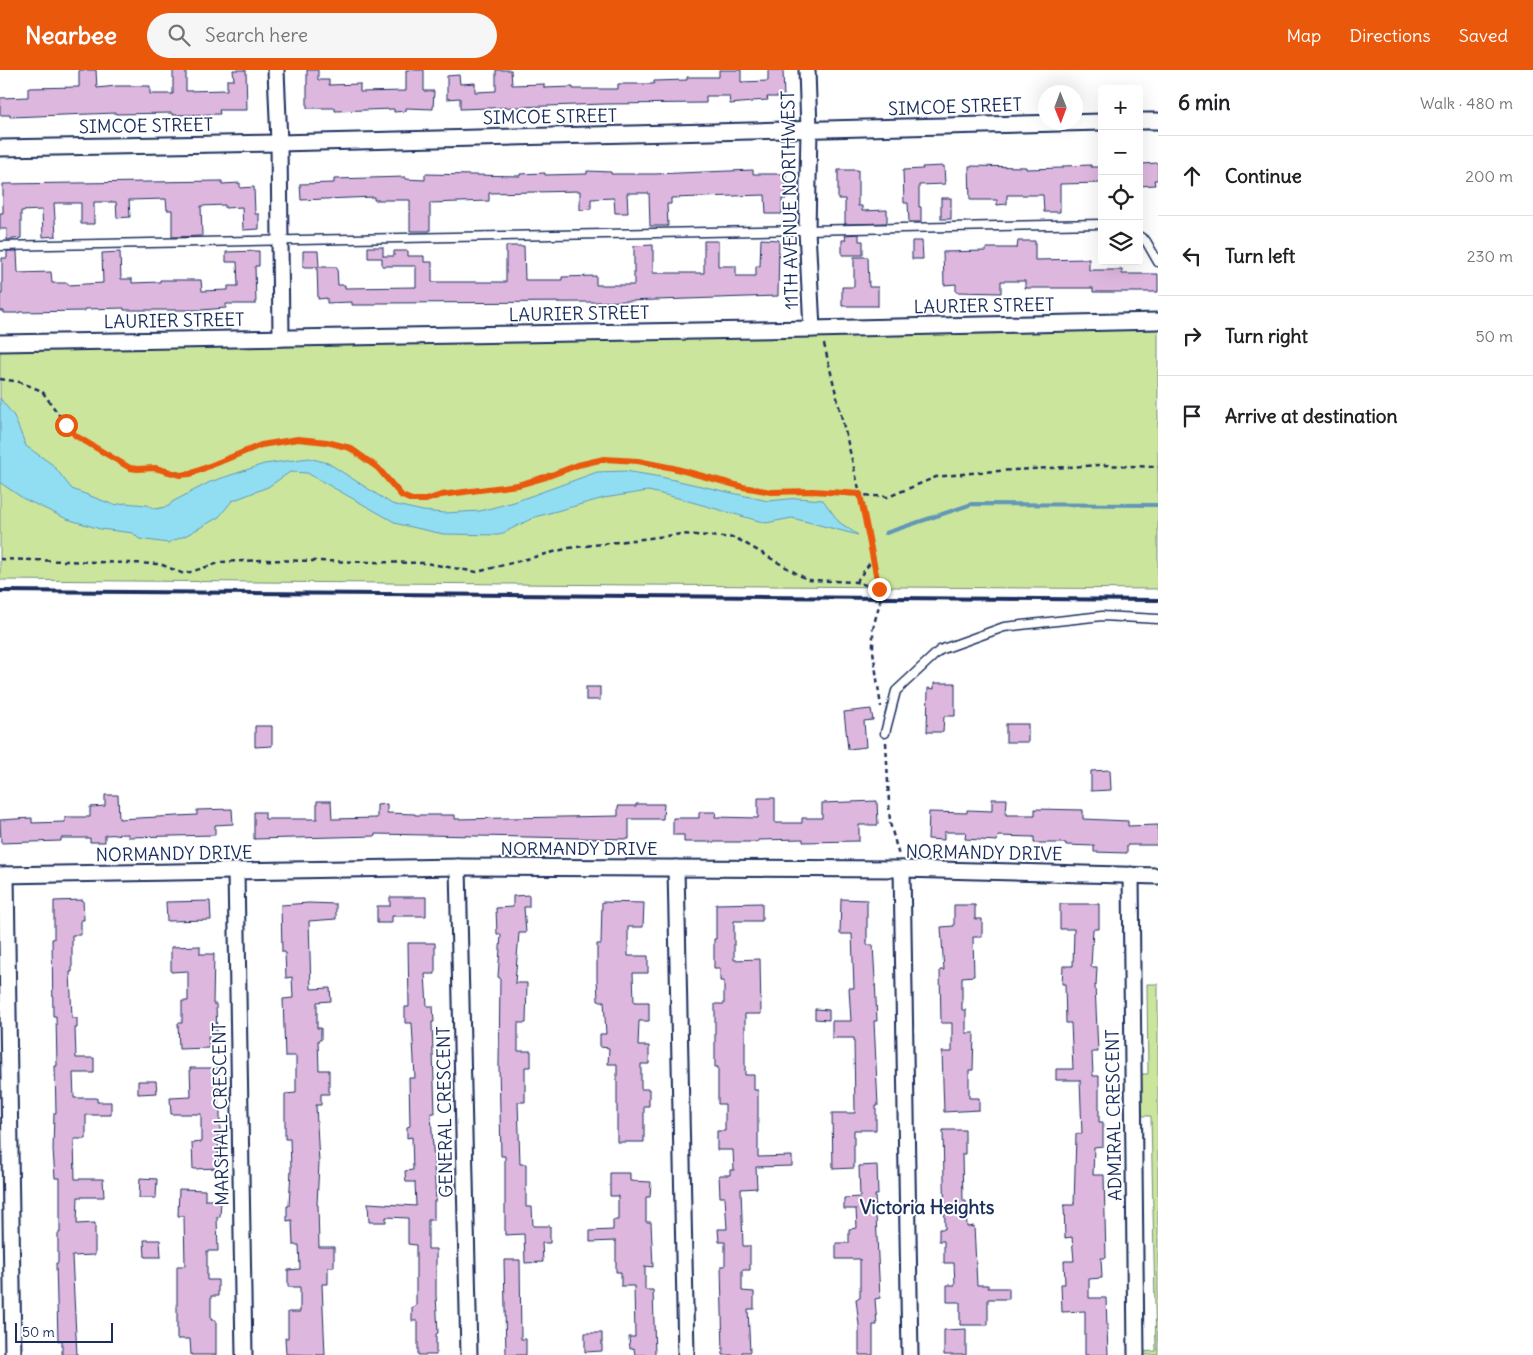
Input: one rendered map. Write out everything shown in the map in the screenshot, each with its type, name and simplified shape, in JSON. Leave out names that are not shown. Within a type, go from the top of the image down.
[{"type":"street","points":[[276,70],[279,142],[281,338]]},
{"type":"street","name":"11TH AVENUE NORTHWEST","points":[[807,70],[807,230],[812,329]]},
{"type":"street","points":[[1143,121],[1158,121]]},
{"type":"street","name":"SIMCOE STREET","points":[[0,148],[1098,122]]},
{"type":"street","name":"LAURIER STREET","points":[[0,343],[1158,321]]},
{"type":"street","name":"NORMANDY DRIVE","points":[[3,875],[458,868],[676,868],[902,869],[1158,876]]},
{"type":"street","name":"GENERAL CRESCENT","points":[[458,868],[469,1355]]},
{"type":"street","points":[[676,868],[686,1355]]},
{"type":"street","points":[[902,869],[910,1355]]},
{"type":"street","name":"MARSHALL CRESCENT","points":[[236,872],[244,1355]]},
{"type":"street","points":[[3,875],[13,1355]]},
{"type":"street","name":"ADMIRAL CRESCENT","points":[[1131,875],[1136,1355]]},
{"type":"lane","points":[[0,246],[1098,224]]},
{"type":"lane","points":[[1143,239],[1158,262]]},
{"type":"lane","points":[[885,733],[896,691],[940,650],[1004,627],[1102,616],[1158,619]]},
{"type":"path","points":[[824,344],[860,494],[881,598],[873,628],[873,651],[888,754],[890,823],[902,869]]},
{"type":"path","points":[[0,379],[20,382],[42,391],[76,436],[130,468],[155,468],[180,475],[190,474],[261,445],[298,439],[327,442],[350,448],[378,468],[402,496],[412,500],[426,500],[441,495],[518,485],[578,465],[604,459],[638,461],[771,492],[813,491],[882,497],[888,497],[936,477],[981,472],[1101,465],[1158,467]]},
{"type":"path","points":[[0,559],[160,564],[184,574],[222,562],[262,560],[425,563],[477,572],[569,548],[682,534],[736,538],[808,580],[856,582],[879,589]]},
{"type":"path","points":[[856,582],[874,559]]},
{"type":"green space","points":[[1158,328],[1158,589],[0,580],[0,350]]},
{"type":"green space","points":[[1147,984],[1158,984],[1158,1355],[1141,1355],[1141,1352],[1156,1351],[1151,1116],[1137,1116],[1136,1074],[1148,1074]]},
{"type":"water","points":[[0,398],[14,416],[26,446],[53,465],[72,489],[114,505],[125,503],[147,505],[156,509],[169,506],[172,502],[210,482],[264,464],[309,458],[328,463],[392,504],[423,511],[444,513],[480,511],[514,502],[597,472],[625,471],[661,477],[768,501],[798,498],[823,500],[839,522],[858,535],[792,518],[766,523],[648,491],[604,498],[535,517],[499,535],[443,534],[398,524],[307,473],[290,472],[268,487],[232,501],[219,517],[187,535],[168,543],[139,539],[133,533],[100,529],[67,519],[24,499],[0,482]]},
{"type":"building","points":[[79,70],[96,70],[97,88],[150,86],[150,94],[173,94],[173,70],[186,70],[186,91],[227,90],[227,80],[234,80],[233,70],[246,70],[247,110],[219,110],[220,114],[172,115],[172,113],[116,113],[10,117],[10,115],[0,115],[0,98],[28,97],[28,88],[79,87]]},
{"type":"building","points":[[307,70],[318,70],[318,80],[329,80],[329,85],[360,84],[360,92],[406,91],[406,70],[424,70],[424,91],[434,91],[433,109],[406,108],[406,111],[394,112],[394,109],[335,111],[335,108],[307,108]]},
{"type":"building","points":[[496,70],[511,70],[512,85],[544,84],[544,88],[618,89],[618,84],[654,84],[654,81],[687,80],[687,77],[719,77],[719,70],[741,70],[741,82],[768,81],[768,70],[783,70],[784,97],[767,97],[768,100],[730,104],[729,96],[706,96],[706,103],[460,109],[460,98],[447,99],[447,76],[459,75],[460,84],[475,83],[475,92],[496,91]]},
{"type":"building","points":[[1158,163],[1158,180],[1154,180],[1155,185],[1143,186],[1143,164]]},
{"type":"building","points":[[1091,165],[1091,167],[1098,167],[1098,183],[1060,184],[1060,212],[1044,212],[1043,195],[1007,195],[1007,204],[997,205],[997,200],[970,200],[969,166],[1026,167],[1026,169],[1063,168],[1063,166]]},
{"type":"building","points":[[944,166],[945,184],[919,185],[921,222],[909,222],[908,203],[904,203],[903,170]]},
{"type":"building","points":[[753,170],[753,174],[786,174],[786,199],[782,199],[782,214],[766,214],[765,195],[671,198],[671,204],[667,204],[668,226],[650,226],[649,193],[627,193],[628,213],[615,213],[614,198],[591,199],[591,209],[580,210],[580,191],[489,193],[489,201],[430,203],[430,231],[410,231],[410,200],[374,200],[374,197],[301,200],[300,184],[334,183],[334,179],[405,177],[405,179],[425,180],[425,174],[520,176],[520,174],[545,173],[545,175],[587,174],[587,171],[611,172],[611,174],[655,174]]},
{"type":"building","points":[[838,170],[858,170],[858,206],[862,206],[862,211],[887,210],[887,223],[845,224],[845,199],[838,199]]},
{"type":"building","points":[[222,181],[222,184],[240,183],[240,188],[254,187],[255,214],[259,214],[259,229],[243,230],[242,207],[225,208],[225,205],[201,206],[202,236],[172,237],[172,210],[167,210],[166,199],[129,200],[130,217],[117,218],[116,202],[94,202],[94,224],[81,224],[81,203],[54,203],[56,236],[43,237],[42,210],[21,211],[21,238],[7,240],[7,229],[0,229],[0,213],[3,213],[3,184]]},
{"type":"building","points":[[941,198],[951,198],[951,219],[941,219]]},
{"type":"building","points":[[859,234],[859,241],[863,241],[863,255],[842,255],[842,240],[846,240],[845,235]]},
{"type":"building","points":[[761,239],[779,240],[778,296],[596,302],[376,303],[376,305],[352,305],[352,302],[327,303],[327,298],[318,299],[317,267],[337,267],[338,285],[345,285],[345,288],[416,287],[416,266],[382,266],[382,258],[368,258],[368,247],[383,247],[383,256],[394,256],[394,251],[408,251],[408,256],[424,256],[424,262],[432,262],[432,282],[506,282],[506,246],[524,246],[525,280],[562,280],[562,277],[596,276],[596,285],[634,285],[634,246],[653,245],[653,273],[704,273],[704,241],[718,241],[718,266],[736,266],[736,276],[756,276],[756,266],[760,266]]},
{"type":"building","points":[[912,241],[922,241],[923,259],[912,259]]},
{"type":"building","points":[[1018,241],[1035,241],[1035,260],[1089,259],[1089,270],[1122,270],[1122,274],[1158,274],[1158,292],[1093,292],[1093,288],[1025,288],[1025,281],[1001,281],[1001,293],[956,292],[956,284],[944,285],[943,252],[986,251],[986,248],[1017,248]]},
{"type":"building","points":[[7,251],[17,251],[18,273],[51,272],[52,283],[68,283],[68,285],[103,283],[102,253],[120,252],[121,279],[132,279],[132,283],[160,282],[160,280],[201,280],[202,291],[228,290],[228,286],[238,286],[237,262],[226,262],[226,252],[259,251],[259,266],[255,266],[256,304],[226,304],[226,308],[201,310],[124,310],[124,308],[4,313],[4,311],[0,311],[0,294],[2,294],[2,258],[7,258]]},
{"type":"building","points":[[303,251],[318,251],[319,267],[303,267]]},
{"type":"building","points":[[854,257],[868,257],[869,287],[878,287],[878,306],[842,306],[842,287],[854,287]]},
{"type":"building","points":[[934,683],[955,683],[955,716],[944,716],[943,732],[927,732],[928,688],[934,689]]},
{"type":"building","points":[[586,687],[600,687],[600,700],[586,700]]},
{"type":"building","points":[[871,709],[873,720],[864,721],[866,747],[848,749],[844,712]]},
{"type":"building","points":[[1006,724],[1028,724],[1028,742],[1006,742]]},
{"type":"building","points":[[255,726],[272,726],[272,746],[255,747]]},
{"type":"building","points":[[1110,770],[1111,790],[1091,791],[1091,771]]},
{"type":"building","points":[[105,795],[118,795],[119,819],[197,815],[197,810],[232,809],[233,824],[215,825],[215,835],[128,837],[128,834],[105,835],[105,842],[90,842],[90,838],[61,838],[61,841],[1,843],[0,820],[32,818],[32,823],[65,822],[65,817],[90,817],[90,807],[105,806]]},
{"type":"building","points":[[758,798],[775,798],[775,823],[802,823],[802,818],[822,818],[822,803],[877,801],[878,825],[859,825],[859,841],[803,842],[803,839],[758,840],[758,842],[684,842],[684,835],[673,835],[673,818],[699,818],[699,812],[716,812],[715,817],[758,818]]},
{"type":"building","points":[[992,799],[1007,799],[1006,815],[1035,815],[1035,809],[1083,810],[1083,819],[1128,821],[1128,826],[1158,825],[1158,845],[1127,845],[1127,853],[1094,852],[1094,846],[1066,845],[1066,843],[1034,843],[1034,837],[998,836],[997,841],[965,839],[966,832],[944,832],[944,840],[928,839],[929,812],[967,813],[967,810],[992,811]]},
{"type":"building","points":[[317,801],[331,801],[332,819],[377,818],[377,805],[387,804],[387,813],[455,815],[455,819],[618,816],[618,806],[664,804],[663,819],[629,819],[629,839],[375,834],[375,836],[254,839],[254,812],[265,812],[265,819],[317,819]]},
{"type":"building","points":[[529,895],[529,907],[524,907],[526,933],[519,933],[515,983],[527,983],[526,1023],[518,1023],[518,1051],[531,1051],[531,1067],[525,1067],[525,1102],[518,1102],[520,1164],[526,1164],[526,1207],[532,1207],[533,1226],[550,1226],[550,1243],[542,1243],[543,1262],[525,1263],[524,1234],[505,1235],[505,1156],[501,1156],[499,1066],[500,978],[498,977],[501,934],[497,934],[496,908],[513,907],[513,896]]},
{"type":"building","points":[[390,897],[426,897],[426,916],[392,916],[392,923],[377,923],[377,906],[390,906]]},
{"type":"building","points":[[841,899],[867,900],[867,945],[873,945],[875,979],[877,1021],[874,1021],[878,1106],[876,1106],[876,1130],[854,1130],[854,1168],[833,1169],[832,1113],[855,1113],[854,1038],[832,1038],[832,1021],[851,1021],[849,988],[854,988],[852,934],[840,934]]},
{"type":"building","points":[[83,900],[84,920],[81,920],[81,935],[72,935],[72,972],[70,972],[72,1018],[77,1018],[77,1028],[75,1028],[76,1058],[94,1058],[94,1073],[73,1073],[74,1098],[97,1098],[97,1102],[111,1102],[111,1115],[86,1115],[86,1139],[74,1139],[75,1179],[103,1179],[104,1197],[78,1197],[77,1224],[95,1223],[95,1255],[72,1256],[77,1355],[62,1355],[62,1340],[58,1341],[56,1263],[58,1263],[58,1233],[60,1233],[60,1178],[55,1178],[53,1150],[54,1113],[56,1113],[55,1066],[57,1066],[56,1016],[53,1016],[52,939],[54,939],[54,901]]},
{"type":"building","points":[[210,901],[211,920],[167,921],[166,902]]},
{"type":"building","points":[[602,902],[644,903],[643,927],[628,927],[628,956],[648,956],[648,973],[633,973],[634,1002],[649,1002],[649,1021],[639,1021],[638,1046],[649,1046],[649,1064],[641,1064],[641,1089],[649,1089],[649,1106],[644,1106],[644,1142],[617,1142],[617,1064],[608,1064],[609,1048],[600,1047],[600,1034],[606,1034],[604,1001],[598,1001],[597,978],[597,944],[601,944]]},
{"type":"building","points":[[762,903],[762,921],[734,921],[734,960],[760,959],[761,1014],[745,1014],[745,1075],[754,1075],[754,1090],[758,1090],[758,1157],[792,1156],[792,1166],[756,1167],[757,1188],[741,1189],[743,1246],[750,1246],[750,1270],[742,1270],[742,1291],[754,1292],[754,1309],[748,1309],[750,1352],[742,1352],[742,1355],[723,1355],[721,1266],[725,1266],[725,1242],[719,1242],[718,1229],[727,1229],[725,1197],[720,1197],[719,1175],[730,1175],[730,1170],[734,1170],[733,1150],[717,1150],[717,1131],[725,1131],[725,1104],[718,1104],[718,1067],[715,1067],[715,1004],[724,1004],[724,981],[720,981],[720,968],[714,968],[716,904]]},
{"type":"building","points":[[336,904],[336,919],[309,921],[311,989],[330,988],[331,1001],[317,1002],[317,1028],[321,1028],[321,1040],[318,1040],[319,1070],[329,1070],[329,1094],[321,1094],[321,1105],[316,1105],[319,1163],[317,1205],[319,1247],[334,1247],[334,1267],[328,1267],[328,1284],[322,1284],[325,1355],[286,1354],[285,1338],[288,1338],[288,1312],[300,1312],[300,1287],[288,1287],[288,1270],[300,1269],[299,1245],[293,1245],[292,1220],[287,1221],[291,1169],[290,1139],[285,1139],[285,1094],[296,1093],[296,1056],[285,1056],[283,999],[293,998],[292,977],[286,978],[285,952],[282,952],[281,905]]},
{"type":"building","points":[[1060,904],[1099,904],[1099,929],[1093,929],[1091,967],[1097,967],[1095,985],[1098,1052],[1092,1052],[1093,1076],[1099,1076],[1099,1122],[1103,1122],[1103,1146],[1094,1147],[1093,1175],[1104,1175],[1106,1258],[1101,1258],[1102,1278],[1089,1279],[1089,1298],[1106,1298],[1108,1355],[1085,1355],[1085,1311],[1062,1312],[1061,1284],[1065,1284],[1064,1261],[1074,1261],[1072,1237],[1065,1238],[1064,1205],[1074,1205],[1076,1134],[1082,1134],[1080,1080],[1056,1080],[1056,1069],[1073,1069],[1071,1023],[1066,1023],[1065,984],[1062,984],[1063,966],[1073,966],[1074,929],[1060,929]]},
{"type":"building","points":[[954,905],[975,905],[975,919],[982,919],[982,937],[973,937],[974,976],[962,977],[962,1010],[966,1010],[966,1033],[974,1033],[973,1070],[969,1070],[969,1098],[979,1098],[979,1110],[944,1112],[942,1052],[952,1052],[952,1023],[941,1023],[940,970],[944,970],[941,927],[954,926]]},
{"type":"building","points":[[408,943],[435,943],[435,974],[425,974],[427,1006],[433,1006],[434,1022],[432,1022],[435,1113],[431,1113],[436,1201],[434,1201],[434,1220],[428,1220],[428,1249],[436,1249],[438,1333],[436,1334],[436,1355],[418,1355],[418,1321],[412,1321],[412,1307],[416,1306],[416,1245],[408,1244],[408,1218],[386,1217],[386,1222],[369,1222],[368,1203],[416,1206],[415,1182],[406,1182],[405,1171],[413,1170],[412,1137],[407,1138],[407,1127],[410,1126],[409,1078],[415,1078],[412,1023],[405,1023],[405,1007],[409,1007]]},
{"type":"building","points":[[200,946],[200,954],[214,954],[213,1004],[216,1004],[217,1036],[208,1036],[209,1048],[179,1049],[178,1023],[182,1023],[182,1001],[188,1001],[188,971],[171,972],[171,947]]},
{"type":"building","points":[[815,1009],[829,1010],[829,1020],[815,1019]]},
{"type":"building","points":[[190,1068],[219,1068],[219,1168],[193,1169],[192,1143],[201,1142],[201,1114],[171,1114],[170,1098],[191,1097]]},
{"type":"building","points":[[138,1081],[156,1081],[157,1093],[138,1094]]},
{"type":"building","points":[[943,1130],[965,1130],[965,1154],[962,1154],[963,1201],[966,1201],[967,1227],[974,1226],[977,1285],[988,1285],[988,1288],[1009,1288],[1009,1299],[988,1299],[988,1325],[960,1325],[960,1302],[947,1302],[947,1285],[955,1285],[954,1263],[944,1263],[944,1241],[939,1241],[939,1229],[945,1229]]},
{"type":"building","points":[[877,1165],[878,1195],[875,1195],[880,1298],[875,1299],[877,1325],[873,1325],[873,1355],[859,1355],[859,1325],[856,1299],[860,1298],[860,1259],[836,1259],[836,1243],[849,1243],[849,1229],[857,1228],[856,1209],[844,1209],[844,1198],[860,1197],[859,1166]]},
{"type":"building","points":[[610,1173],[630,1173],[630,1181],[651,1182],[650,1197],[646,1197],[646,1222],[651,1222],[653,1267],[645,1266],[645,1290],[653,1290],[655,1355],[635,1355],[634,1348],[630,1349],[629,1337],[635,1337],[634,1286],[621,1286],[621,1272],[616,1272],[616,1241],[590,1242],[590,1231],[613,1230],[613,1220],[618,1220],[618,1196],[610,1196]]},
{"type":"building","points":[[140,1178],[157,1179],[156,1198],[139,1198]]},
{"type":"building","points":[[179,1189],[205,1190],[205,1200],[221,1200],[220,1217],[217,1217],[218,1251],[207,1251],[207,1280],[218,1280],[218,1296],[211,1296],[211,1320],[216,1320],[216,1355],[191,1355],[190,1339],[177,1339],[177,1266],[185,1266],[184,1216],[178,1216]]},
{"type":"building","points":[[144,1240],[160,1240],[161,1257],[145,1257]]},
{"type":"building","points":[[504,1260],[520,1260],[521,1339],[526,1339],[526,1355],[506,1355]]},
{"type":"building","points":[[966,1329],[966,1355],[944,1355],[944,1330]]},
{"type":"building","points":[[585,1333],[602,1333],[602,1351],[585,1352]]},
{"type":"waterway","points":[[886,533],[972,504],[1158,505]]},
{"type":"railway","points":[[0,591],[1158,600]]},
{"type":"district","name":"Victoria Heights","points":[[927,1207]]},
{"type":"route","points":[[66,425],[76,436],[130,468],[155,468],[180,475],[200,472],[261,445],[298,439],[327,442],[350,448],[364,457],[378,468],[402,496],[412,500],[426,500],[441,495],[518,485],[578,465],[604,459],[638,461],[771,492],[813,491],[860,494],[879,589]]}]
